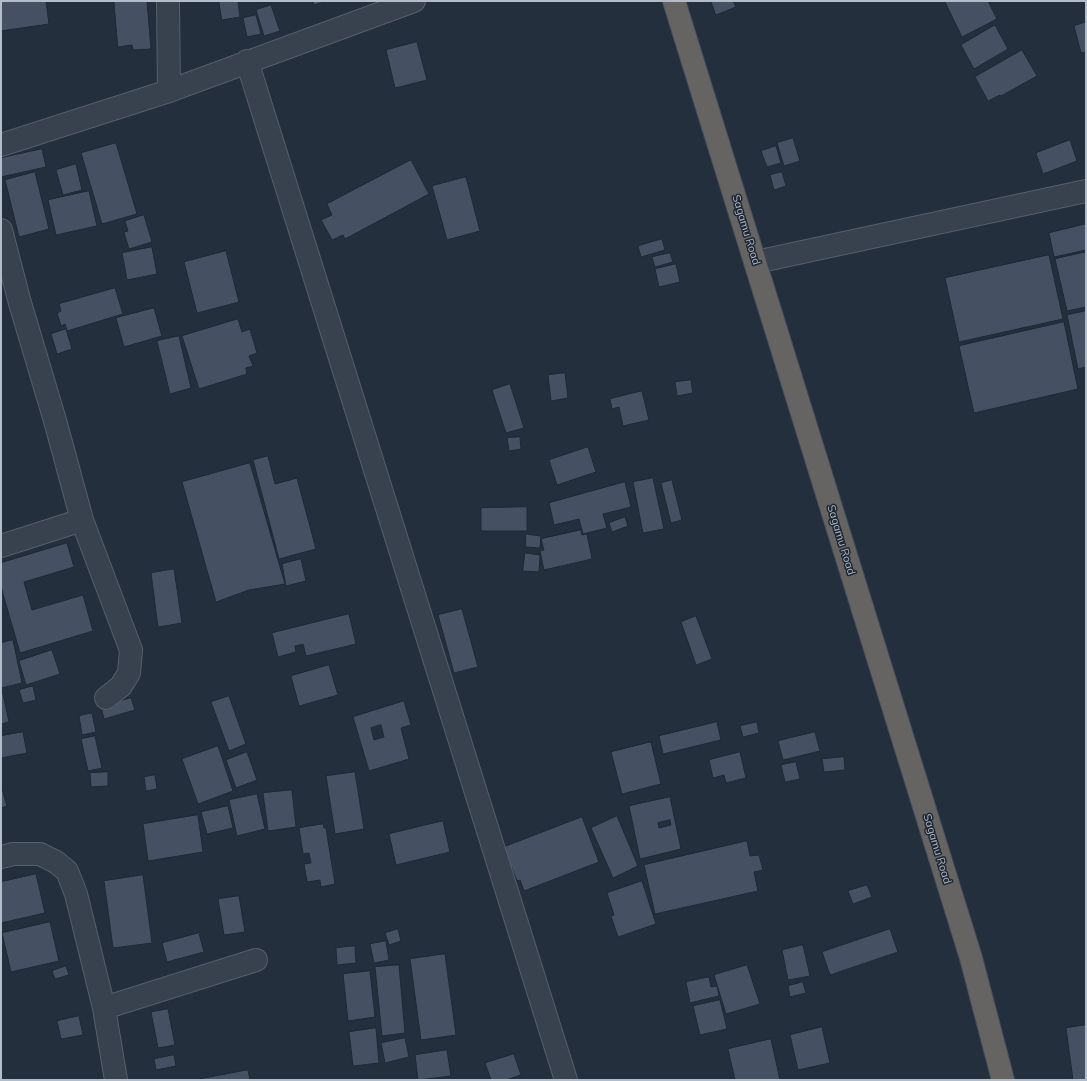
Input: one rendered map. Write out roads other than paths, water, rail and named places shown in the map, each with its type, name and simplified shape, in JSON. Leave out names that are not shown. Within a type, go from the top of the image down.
[{"type":"highway","name":"Sagamu Road","points":[[674,1],[971,958],[1003,1080]]},
{"type":"street","points":[[168,1],[169,91]]},
{"type":"street","points":[[1,145],[169,91],[414,1]]},
{"type":"street","points":[[247,62],[566,1080]]},
{"type":"street","points":[[756,262],[1086,191]]},
{"type":"street","points":[[1,230],[20,304],[56,424],[82,520],[131,650],[129,673],[121,686],[106,698]]},
{"type":"street","points":[[1,546],[82,520]]},
{"type":"street","points":[[1,857],[13,854],[40,854],[56,862],[67,872],[76,894],[104,1008],[116,1080]]},
{"type":"street","points":[[104,1008],[256,960]]}]
